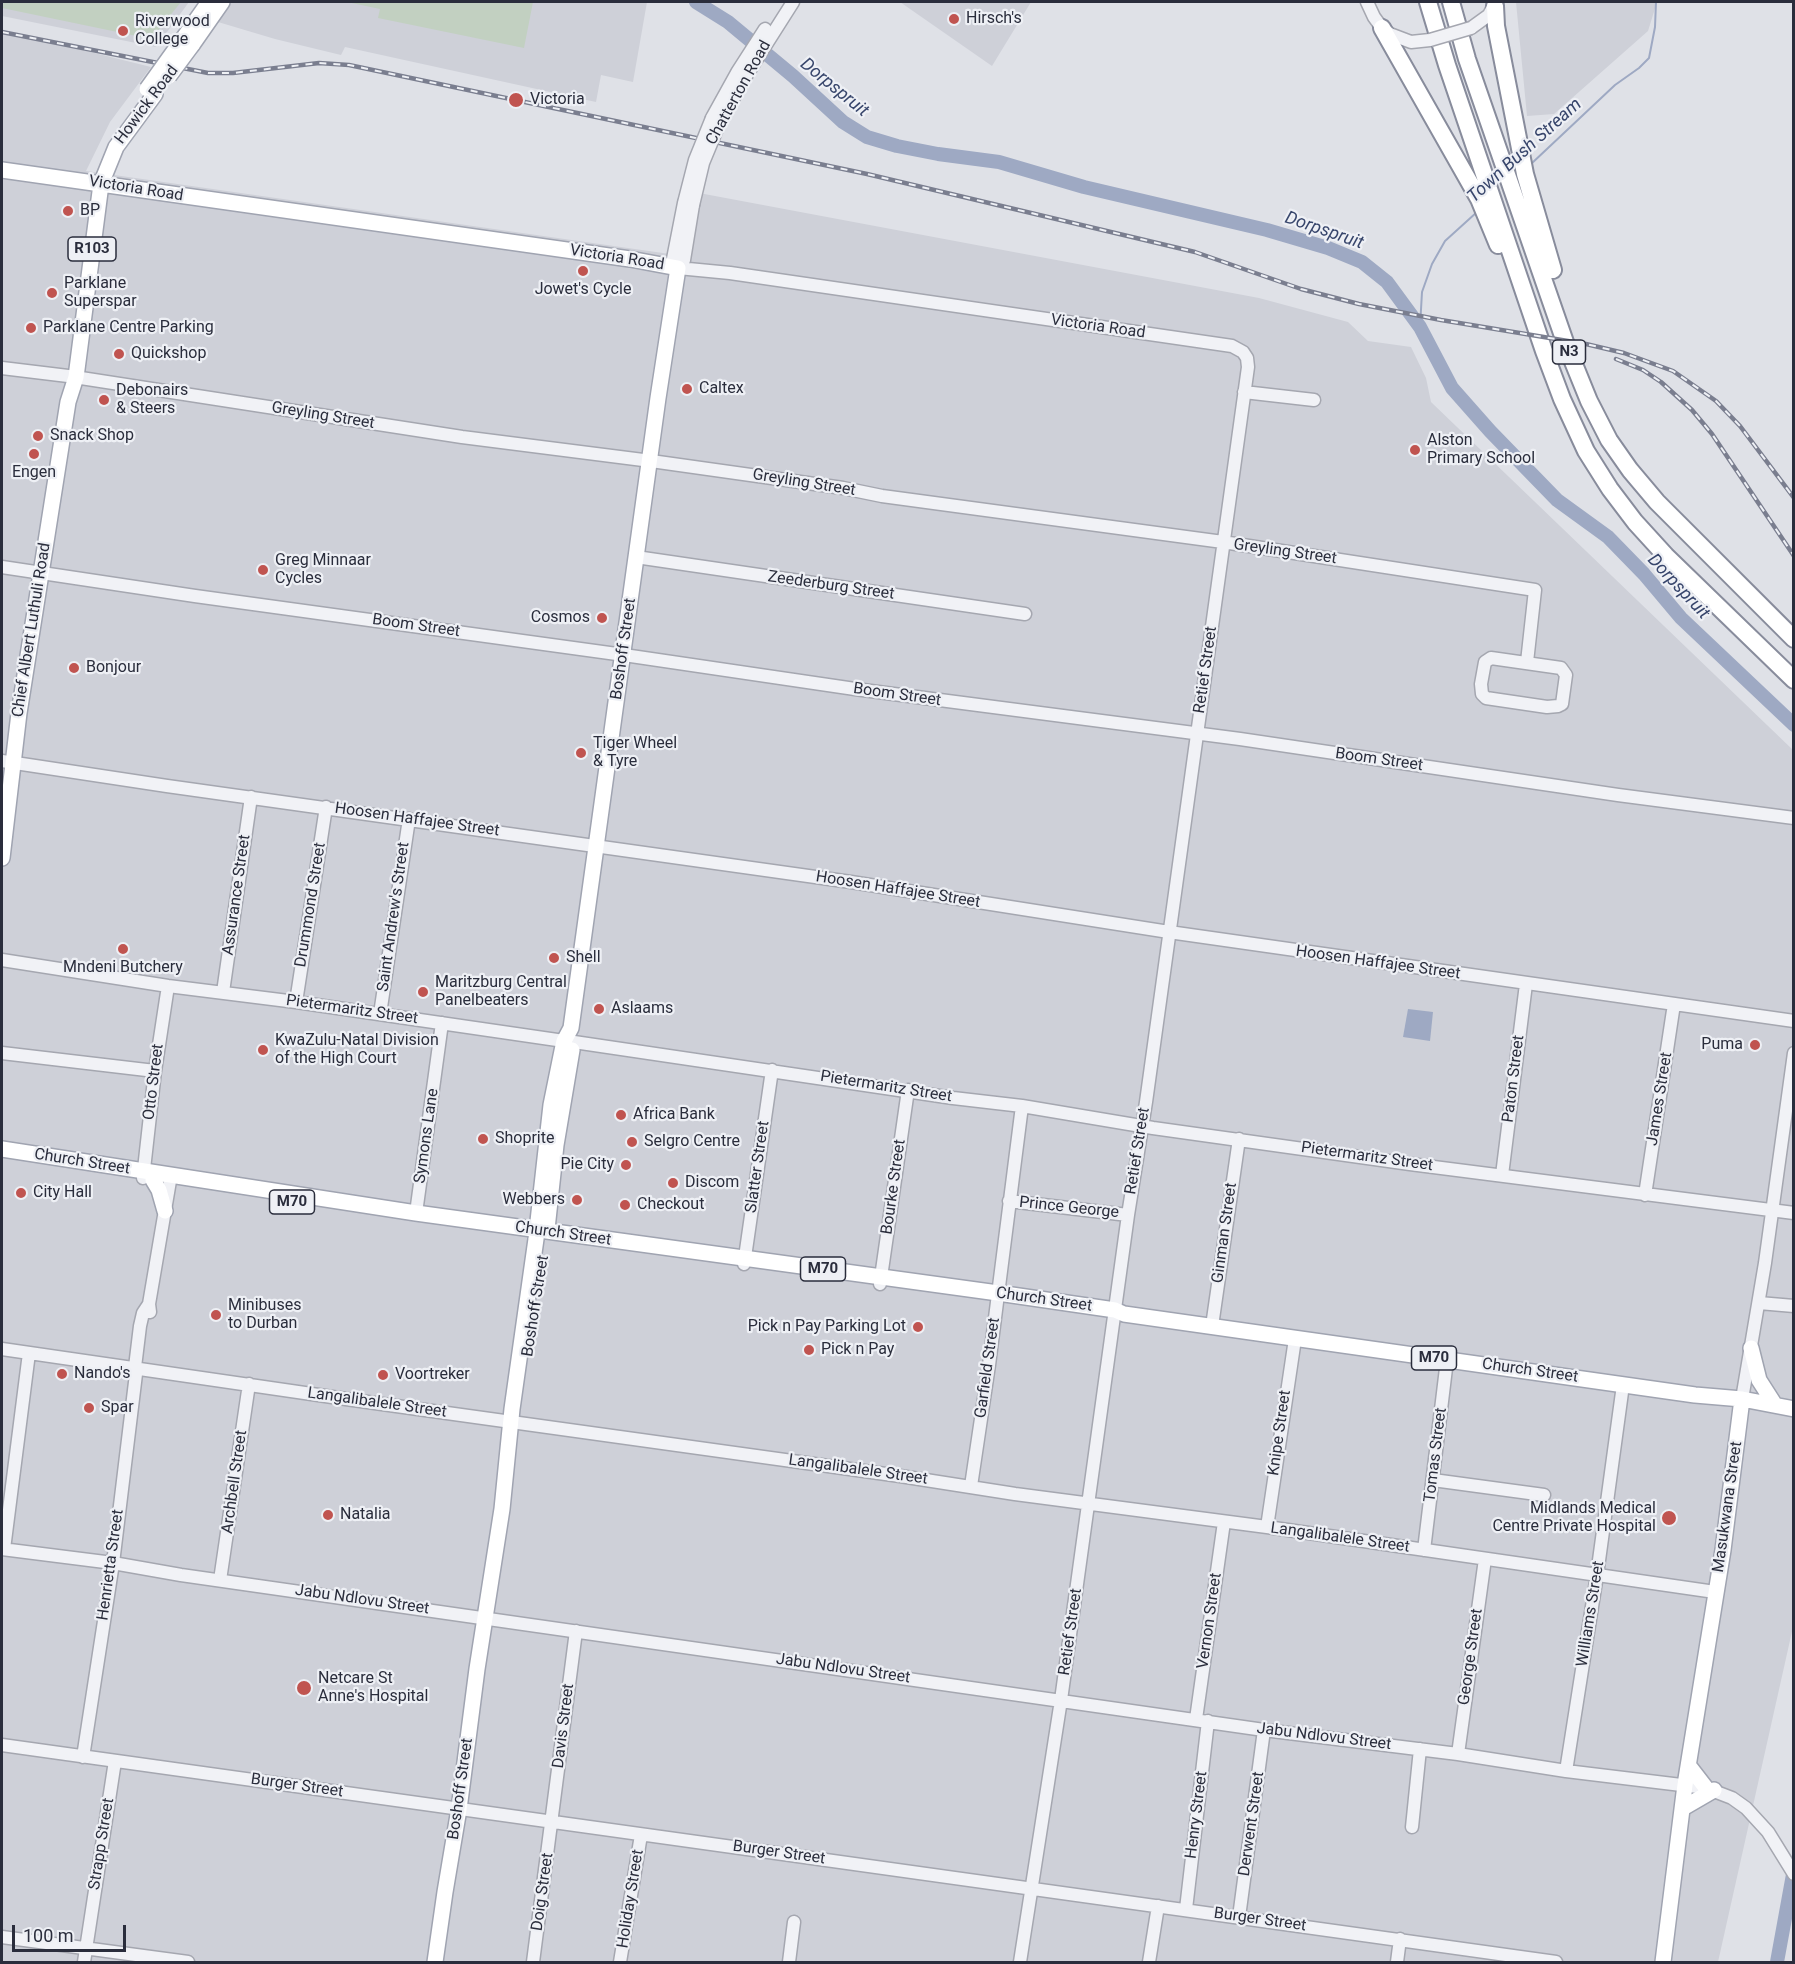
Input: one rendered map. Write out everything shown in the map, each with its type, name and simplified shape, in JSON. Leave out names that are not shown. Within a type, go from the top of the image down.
[{"type":"highway","points":[[1428,2],[1488,201]]},
{"type":"highway","points":[[1451,2],[1467,59],[1542,235],[1594,395],[1612,431],[1657,502],[1794,639]]},
{"type":"highway","points":[[1495,4],[1496,26],[1518,176]]},
{"type":"highway","points":[[1382,28],[1488,201]]},
{"type":"highway","name":"N3","points":[[1488,201],[1524,309],[1544,351],[1562,399],[1586,451],[1610,489],[1635,522],[1666,556],[1794,680]]},
{"type":"main road","name":"Howick Road","points":[[189,40],[208,2]]},
{"type":"main road","name":"Howick Road","points":[[97,183],[99,161],[109,142],[151,92],[189,40],[222,2]]},
{"type":"main road","name":"Victoria Road","points":[[2,170],[630,259],[678,262]]},
{"type":"main road","name":"Chief Albert Luthuli Road","points":[[2,858],[7,762],[72,377],[97,183]]},
{"type":"main road","name":"Boshoff Street","points":[[435,1962],[541,1235],[551,1105],[569,1038],[678,262]]},
{"type":"main road","name":"Church Street","points":[[2,1149],[146,1176]]},
{"type":"main road","name":"Church Street","points":[[2,1159],[171,1179],[416,1213],[541,1235]]},
{"type":"main road","points":[[146,1176],[159,1190],[165,1211]]},
{"type":"main road","name":"Church Street","points":[[171,1179],[541,1235],[745,1261],[1794,1409]]},
{"type":"main road","points":[[1750,1348],[1759,1380],[1775,1405]]},
{"type":"main road","name":"Masukwana Street","points":[[1663,1962],[1685,1785],[1723,1550],[1742,1400]]},
{"type":"main road","points":[[1683,1808],[1710,1789],[1689,1766]]},
{"type":"street","name":"Chatterton Road","points":[[678,262],[689,204],[694,159],[742,73],[770,29],[783,2]]},
{"type":"street","name":"Chatterton Road","points":[[770,29],[793,2]]},
{"type":"street","points":[[1367,2],[1382,28],[1401,40],[1411,42],[1430,40],[1471,28],[1484,20],[1495,4]]},
{"type":"street","name":"Victoria Road","points":[[678,262],[754,277],[1232,346]]},
{"type":"street","name":"Retief Street","points":[[1020,1962],[1118,1314],[1128,1215],[1248,367],[1247,358],[1243,352],[1232,346]]},
{"type":"street","name":"Greyling Street","points":[[2,368],[462,437],[651,461],[843,488],[904,499],[1223,542],[1535,590],[1527,662]]},
{"type":"street","points":[[1244,392],[1314,400]]},
{"type":"street","name":"Zeederburg Street","points":[[636,557],[1025,614]]},
{"type":"street","name":"Boom Street","points":[[2,567],[865,691],[1197,734],[1794,818]]},
{"type":"street","points":[[1489,658],[1527,662],[1557,667],[1566,675],[1561,705],[1555,707],[1530,706],[1490,699],[1483,695],[1481,684],[1483,668],[1489,658]]},
{"type":"street","name":"Hoosen Haffajee Street","points":[[7,762],[851,882],[1169,932],[1794,1022]]},
{"type":"street","name":"Assurance Street","points":[[223,992],[251,797]]},
{"type":"street","name":"Drummond Street","points":[[296,1002],[326,807]]},
{"type":"street","name":"Saint Andrew's Street","points":[[380,1014],[409,819]]},
{"type":"street","name":"Pietermaritz Street","points":[[2,960],[168,986],[569,1038],[1142,1126],[1645,1195],[1794,1213]]},
{"type":"street","name":"Paton Street","points":[[1502,1175],[1526,984]]},
{"type":"street","name":"Otto Street","points":[[146,1176],[155,1071],[168,986]]},
{"type":"street","name":"James Street","points":[[1645,1195],[1674,1004]]},
{"type":"street","name":"Symons Lane","points":[[416,1213],[442,1023]]},
{"type":"street","points":[[2,1053],[155,1071]]},
{"type":"street","name":"Masukwana Street","points":[[1742,1400],[1759,1303],[1794,1053]]},
{"type":"street","name":"Slatter Street","points":[[745,1261],[772,1070]]},
{"type":"street","name":"Bourke Street","points":[[880,1280],[908,1090]]},
{"type":"street","name":"Garfield Street","points":[[971,1486],[990,1365],[1022,1106]]},
{"type":"street","name":"Ginman Street","points":[[1212,1326],[1239,1139]]},
{"type":"street","name":"Henrietta Street","points":[[137,1370],[144,1348],[150,1312],[149,1304],[171,1179]]},
{"type":"street","name":"Prince George","points":[[1009,1202],[1128,1215]]},
{"type":"street","points":[[1759,1303],[1794,1306]]},
{"type":"street","name":"Henrietta Street","points":[[83,1756],[112,1563],[143,1312],[149,1304]]},
{"type":"street","name":"Knipe Street","points":[[1267,1527],[1295,1339]]},
{"type":"street","points":[[144,1348],[147,1360],[159,1371]]},
{"type":"street","name":"Langalibalele Street","points":[[2,1349],[137,1370],[159,1371],[1715,1592]]},
{"type":"street","points":[[3,1549],[29,1353]]},
{"type":"street","name":"Tomas Street","points":[[1424,1550],[1447,1360]]},
{"type":"street","name":"Archbell Street","points":[[220,1580],[249,1384]]},
{"type":"street","name":"Williams Street","points":[[1566,1771],[1597,1575],[1623,1385]]},
{"type":"street","points":[[1434,1480],[1544,1495]]},
{"type":"street","name":"Vernon Street","points":[[1202,1720],[1224,1522]]},
{"type":"street","name":"Jabu Ndlovu Street","points":[[3,1549],[1264,1730],[1710,1789],[1732,1798],[1746,1808],[1768,1833],[1794,1874]]},
{"type":"street","name":"George Street","points":[[1458,1754],[1485,1559]]},
{"type":"street","name":"Davis Street","points":[[552,1822],[576,1631]]},
{"type":"street","name":"Henry Street","points":[[1186,1909],[1202,1720]]},
{"type":"street","name":"Derwent Street","points":[[1239,1917],[1264,1730]]},
{"type":"street","name":"Burger Street","points":[[2,1745],[1556,1962]]},
{"type":"street","points":[[1412,1827],[1420,1749]]},
{"type":"street","name":"Strapp Street","points":[[84,1962],[115,1761]]},
{"type":"street","name":"Doig Street","points":[[533,1962],[552,1822]]},
{"type":"street","name":"Holiday Street","points":[[621,1962],[641,1835]]},
{"type":"street","points":[[1149,1962],[1158,1906]]},
{"type":"street","points":[[789,1962],[794,1922]]},
{"type":"street","points":[[2,1937],[188,1962]]},
{"type":"street","points":[[1397,1962],[1400,1939]]},
{"type":"shaded area","name":"Riverwood College","points":[[2,2],[189,2],[156,47],[2,16]]},
{"type":"shaded area","points":[[220,2],[647,2],[633,82],[601,75],[596,102],[345,47],[341,55],[275,39],[218,22]]},
{"type":"shaded area","points":[[900,2],[1031,2],[992,66]]},
{"type":"shaded area","points":[[1516,2],[1657,2],[1648,31],[1554,114],[1527,116]]},
{"type":"shaded area","points":[[2,30],[151,67],[110,122],[86,171],[691,257],[699,193],[1259,298],[1348,322],[1368,341],[1411,347],[1426,378],[1431,402],[1793,750],[1793,1627],[1718,1962],[2,1962]]},
{"type":"green space","name":"Riverwood College","points":[[2,2],[181,2],[151,39],[2,8]]},
{"type":"green space","points":[[347,2],[533,2],[524,48],[378,18],[380,9]]},
{"type":"water","points":[[1408,1009],[1433,1012],[1430,1041],[1403,1037]]},
{"type":"waterway","name":"Dorpspruit","points":[[696,2],[728,22],[793,76],[843,122],[867,137],[938,154],[999,162],[1084,187],[1267,230],[1328,248],[1362,262],[1387,282],[1420,327],[1452,388],[1490,431],[1557,500],[1608,537],[1644,574],[1681,618],[1794,725]]},
{"type":"waterway","name":"Town Bush Stream","points":[[1531,164],[1615,85],[1649,58],[1655,27],[1656,2]]},
{"type":"waterway","name":"Town Bush Stream","points":[[1420,327],[1422,292],[1432,264],[1445,241],[1477,212]]},
{"type":"waterway","name":"Dorpspruit","points":[[1777,1962],[1794,1869]]},
{"type":"railway","points":[[2,32],[208,73],[233,73],[319,63],[349,65],[867,174],[1195,252],[1301,289],[1359,304],[1586,344],[1624,353],[1673,371],[1716,401],[1740,426],[1794,498]]},
{"type":"railway","points":[[1616,359],[1643,370],[1661,382],[1692,410],[1712,434],[1794,556]]},
{"type":"place","name":"Hirsch's","points":[[954,19]]},
{"type":"place","name":"Riverwood College","points":[[123,31]]},
{"type":"place","name":"Victoria","points":[[516,100]]},
{"type":"place","name":"BP","points":[[68,211]]},
{"type":"place","name":"Jowet's Cycle","points":[[583,271]]},
{"type":"place","name":"Parklane Superspar","points":[[52,293]]},
{"type":"place","name":"Parklane Centre Parking","points":[[31,328]]},
{"type":"place","name":"Quickshop","points":[[119,354]]},
{"type":"place","name":"Caltex","points":[[687,389]]},
{"type":"place","name":"Debonairs & Steers","points":[[104,400]]},
{"type":"place","name":"Snack Shop","points":[[38,436]]},
{"type":"place","name":"Alston Primary School","points":[[1415,450]]},
{"type":"place","name":"Engen","points":[[34,454]]},
{"type":"place","name":"Greg Minnaar Cycles","points":[[263,570]]},
{"type":"place","name":"Cosmos","points":[[602,618]]},
{"type":"place","name":"Bonjour","points":[[74,668]]},
{"type":"place","name":"Tiger Wheel & Tyre","points":[[581,753]]},
{"type":"place","name":"Mndeni Butchery","points":[[123,949]]},
{"type":"place","name":"Shell","points":[[554,958]]},
{"type":"place","name":"Maritzburg Central Panelbeaters","points":[[423,992]]},
{"type":"place","name":"Aslaams","points":[[599,1009]]},
{"type":"place","name":"Puma","points":[[1755,1045]]},
{"type":"place","name":"KwaZulu-Natal Division of the High Court","points":[[263,1050]]},
{"type":"place","name":"Africa Bank","points":[[621,1115]]},
{"type":"place","name":"Shoprite","points":[[483,1139]]},
{"type":"place","name":"Selgro Centre","points":[[632,1142]]},
{"type":"place","name":"Pie City","points":[[626,1165]]},
{"type":"place","name":"Discom","points":[[673,1183]]},
{"type":"place","name":"City Hall","points":[[21,1193]]},
{"type":"place","name":"Webbers","points":[[577,1200]]},
{"type":"place","name":"Checkout","points":[[625,1205]]},
{"type":"place","name":"Minibuses to Durban","points":[[216,1315]]},
{"type":"place","name":"Pick n Pay Parking Lot","points":[[918,1327]]},
{"type":"place","name":"Pick n Pay","points":[[809,1350]]},
{"type":"place","name":"Nando's","points":[[62,1374]]},
{"type":"place","name":"Voortreker","points":[[383,1375]]},
{"type":"place","name":"Spar","points":[[89,1408]]},
{"type":"place","name":"Natalia","points":[[328,1515]]},
{"type":"place","name":"Midlands Medical Centre Private Hospital","points":[[1669,1518]]},
{"type":"place","name":"Netcare St Anne's Hospital","points":[[304,1688]]}]
